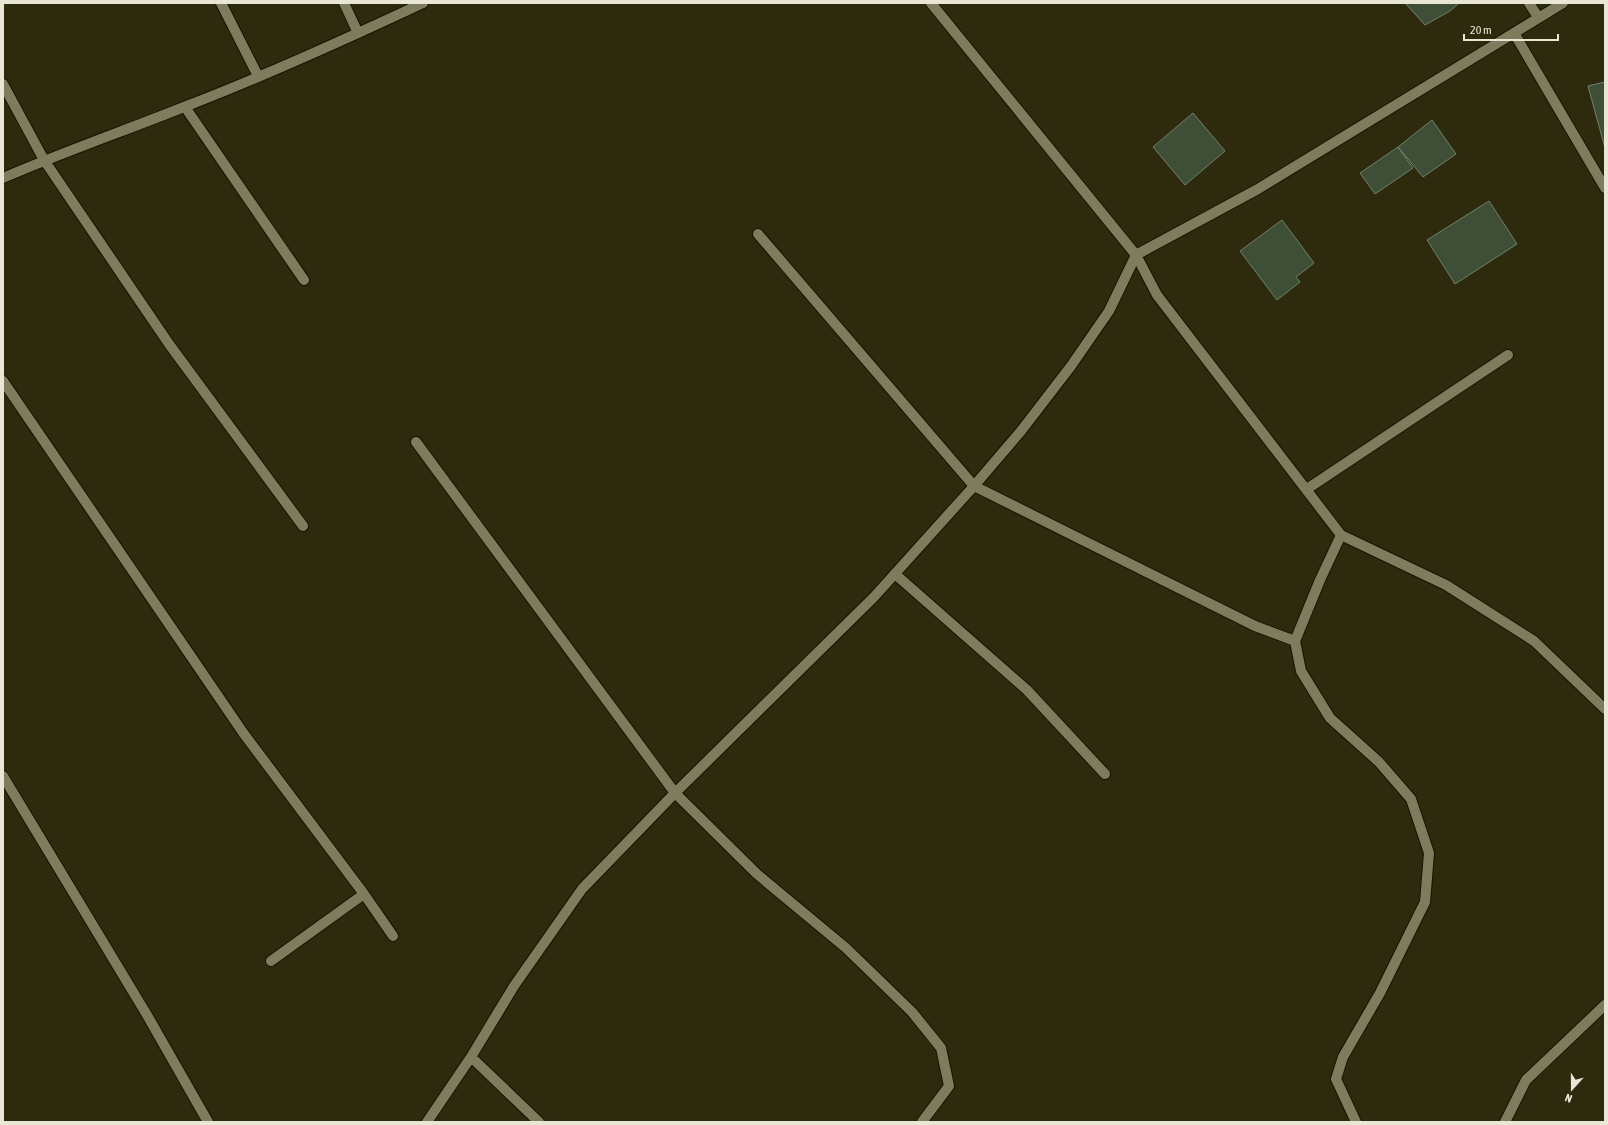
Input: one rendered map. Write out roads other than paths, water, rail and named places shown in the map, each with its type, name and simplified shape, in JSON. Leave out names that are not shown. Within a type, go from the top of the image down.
[{"type":"street","points":[[221,3],[258,76]]},
{"type":"street","points":[[344,3],[358,33]]},
{"type":"street","points":[[3,178],[44,160],[185,107],[358,33],[423,3]]},
{"type":"street","points":[[931,3],[1136,255],[1157,295],[1341,535],[1446,585],[1534,641],[1605,709]]},
{"type":"street","points":[[1529,3],[1538,17]]},
{"type":"street","points":[[427,1122],[471,1057],[514,986],[582,889],[675,793],[874,597],[974,486],[1021,431],[1071,366],[1109,312],[1136,255],[1258,189],[1563,3]]},
{"type":"street","points":[[1514,33],[1605,188]]},
{"type":"street","points":[[3,84],[44,160],[169,344],[303,526]]},
{"type":"street","points":[[185,107],[304,280]]},
{"type":"street","points":[[758,234],[974,486],[1256,626],[1295,641]]},
{"type":"street","points":[[1307,489],[1508,355]]},
{"type":"street","points":[[3,381],[244,734],[364,894],[393,936]]},
{"type":"street","points":[[416,442],[675,793],[757,874],[846,948],[912,1012],[941,1048],[949,1086],[922,1122]]},
{"type":"street","points":[[1341,535],[1320,580],[1295,641],[1301,671],[1330,718],[1379,762],[1411,799],[1430,853],[1425,902],[1380,993],[1343,1057],[1336,1079],[1356,1122]]},
{"type":"street","points":[[895,574],[1027,690],[1105,774]]},
{"type":"street","points":[[3,776],[147,1015],[208,1122]]},
{"type":"street","points":[[271,961],[364,894]]},
{"type":"street","points":[[1505,1122],[1526,1080],[1585,1022],[1605,1005]]},
{"type":"street","points":[[471,1057],[539,1122]]}]
